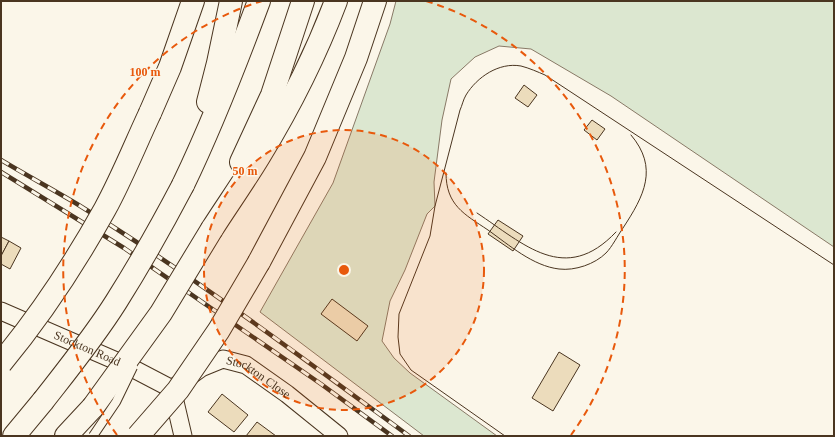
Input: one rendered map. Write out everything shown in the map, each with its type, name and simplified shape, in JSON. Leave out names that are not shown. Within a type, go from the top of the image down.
[{"type":"main road","points":[[1,364],[32,324],[73,263],[101,215],[170,67],[193,1]]},
{"type":"main road","points":[[187,177],[218,63],[231,1]]},
{"type":"main road","points":[[14,436],[77,358],[115,304],[155,239],[187,177],[236,63],[259,1]]},
{"type":"main road","points":[[212,229],[272,95],[303,1]]},
{"type":"main road","points":[[66,436],[93,406],[161,313],[260,154],[298,87],[327,25],[336,1]]},
{"type":"main road","points":[[138,436],[178,390],[220,330],[259,262],[315,157],[356,58],[375,1]]},
{"type":"street","name":"Stockton Road","points":[[1,311],[128,366],[172,389]]},
{"type":"street","name":"Stockton Close","points":[[172,389],[201,368],[223,359],[246,365],[286,394],[339,436]]},
{"type":"street","points":[[172,389],[184,436]]},
{"type":"lane","points":[[93,436],[116,402],[161,313]]},
{"type":"green space","points":[[396,1],[834,1],[834,247],[611,96],[531,49],[499,46],[475,57],[451,79],[442,120],[434,182],[435,206],[427,214],[405,270],[390,301],[382,341],[394,358],[410,373],[497,436],[424,436],[260,312],[333,183],[390,24]]},
{"type":"building","points":[[524,85],[537,95],[528,107],[515,98]]},
{"type":"building","points":[[592,120],[605,129],[597,140],[584,130]]},
{"type":"building","points":[[498,220],[523,236],[513,251],[488,234]]},
{"type":"building","points":[[1,237],[9,241],[1,256]]},
{"type":"building","points":[[9,241],[21,248],[10,269],[1,264],[1,256]]},
{"type":"building","points":[[332,299],[368,326],[357,341],[321,314]]},
{"type":"building","points":[[559,352],[580,365],[553,411],[532,398]]},
{"type":"building","points":[[222,394],[248,415],[234,432],[208,412]]},
{"type":"building","points":[[257,422],[276,436],[246,436]]},
{"type":"tram line","points":[[505,436],[411,370],[400,354],[398,337],[399,314],[430,236],[435,206],[460,110],[465,97],[471,88],[489,72],[505,66],[513,65],[521,66],[545,75],[834,265]]},
{"type":"tram line","points":[[446,173],[449,193],[453,201],[458,208],[471,219],[522,254],[540,264],[559,269],[578,268],[591,263],[601,257],[608,250],[631,216],[642,193],[645,182],[645,159],[640,147],[631,135]]},
{"type":"tram line","points":[[477,213],[528,247],[545,254],[562,258],[579,256],[597,248],[616,232]]},
{"type":"railway","points":[[1,160],[77,204],[162,259],[245,317],[409,436]]},
{"type":"railway","points":[[1,172],[124,248],[321,384],[392,436]]}]
